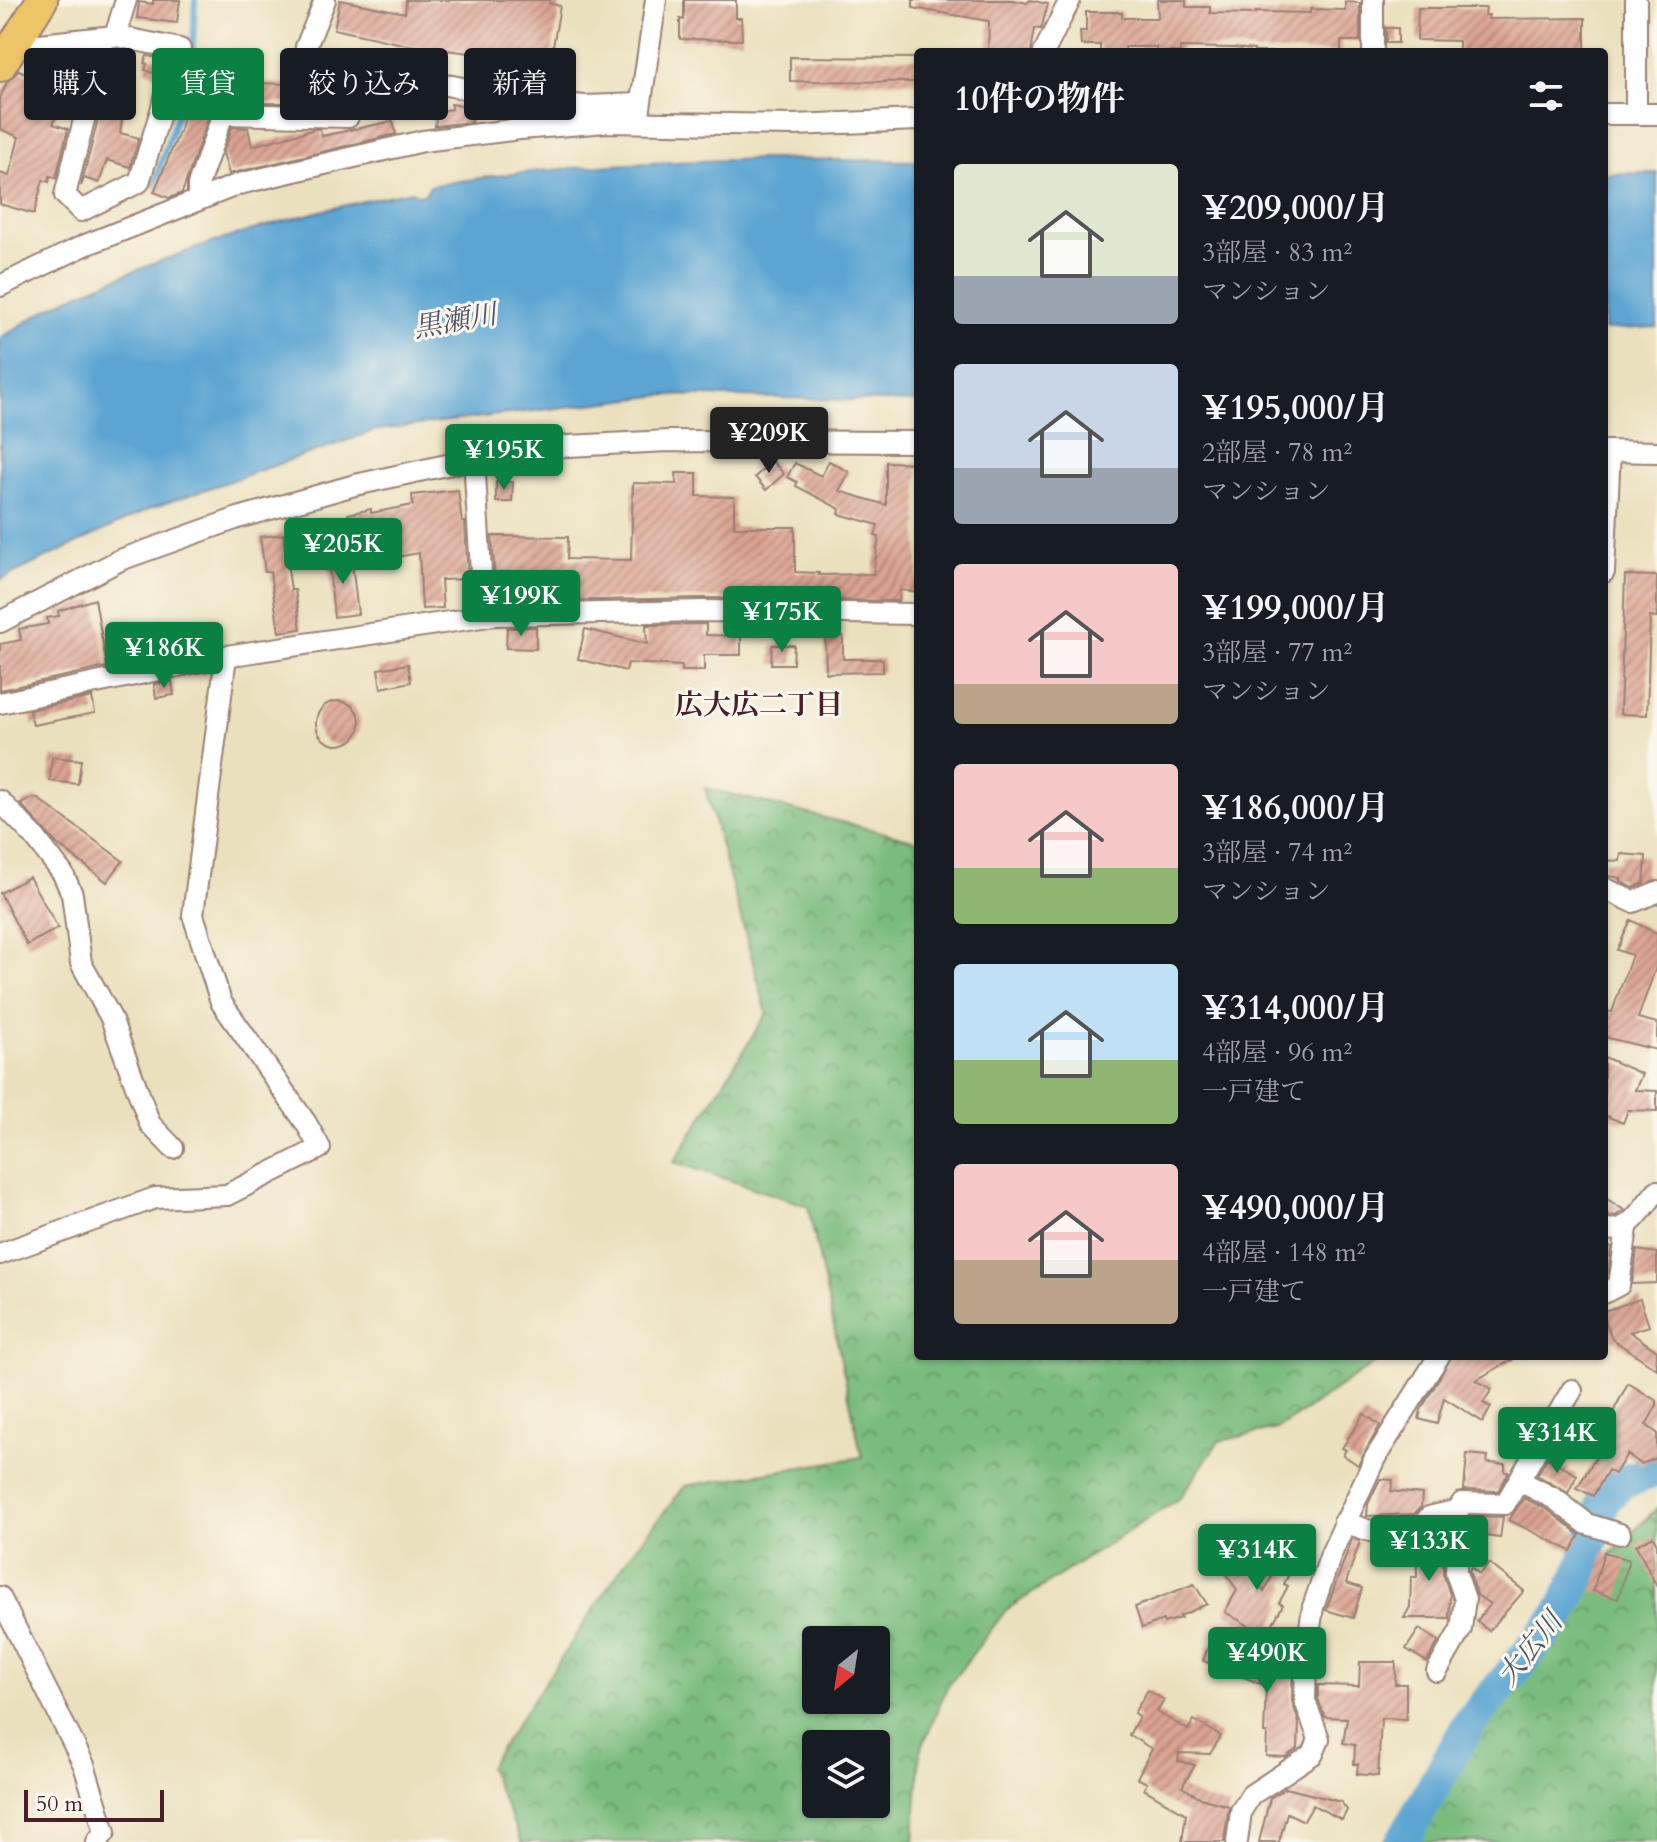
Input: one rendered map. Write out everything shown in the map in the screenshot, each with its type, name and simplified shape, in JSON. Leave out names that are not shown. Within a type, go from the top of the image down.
[{"type":"highway","points":[[6,56],[42,0]]},
{"type":"street","points":[[6,56],[110,37],[180,49],[139,182],[81,211],[65,195],[110,37],[126,0]]},
{"type":"street","points":[[306,48],[325,0]]},
{"type":"street","points":[[639,113],[656,0]]},
{"type":"street","points":[[1046,48],[1070,0]]},
{"type":"street","points":[[1373,0],[1373,48]]},
{"type":"street","points":[[1636,0],[1636,114]]},
{"type":"street","points":[[448,85],[529,101],[793,125],[914,120]]},
{"type":"street","points":[[0,286],[83,246],[239,184],[423,141],[639,113]]},
{"type":"street","points":[[198,200],[198,185],[223,114],[280,115]]},
{"type":"street","points":[[1608,114],[1657,114]]},
{"type":"street","points":[[0,622],[120,560],[238,518],[355,485],[474,459],[548,447],[668,441],[914,442]]},
{"type":"street","points":[[1608,451],[1657,452]]},
{"type":"street","points":[[474,459],[483,603],[495,615]]},
{"type":"street","points":[[0,703],[226,656],[495,615],[703,611],[914,614]]},
{"type":"street","points":[[0,1254],[155,1198],[227,1195],[320,1148],[306,1123],[221,1002],[193,915],[226,656]]},
{"type":"street","points":[[0,801],[34,836],[63,874],[72,894],[81,963],[111,1018],[150,1124],[173,1148]]},
{"type":"street","points":[[1608,890],[1633,902],[1657,892]]},
{"type":"street","points":[[1608,1291],[1619,1285],[1627,1228],[1657,1191]]},
{"type":"street","points":[[1608,1230],[1627,1228]]},
{"type":"street","points":[[1237,1842],[1241,1811],[1251,1795],[1313,1754],[1319,1739],[1305,1701],[1306,1655],[1313,1607],[1344,1522],[1375,1458],[1436,1360]]},
{"type":"street","points":[[1437,1671],[1461,1629],[1465,1599],[1456,1573],[1458,1510],[1462,1503],[1505,1504],[1572,1390]]},
{"type":"street","points":[[1520,1481],[1555,1499],[1587,1524],[1620,1534]]},
{"type":"street","points":[[1344,1522],[1370,1531],[1421,1527],[1429,1517],[1458,1510]]},
{"type":"street","points":[[0,1597],[84,1765],[105,1832],[97,1842]]},
{"type":"green space","points":[[705,788],[914,840],[914,1360],[1377,1360],[1277,1429],[1219,1441],[1180,1498],[1006,1610],[946,1689],[920,1752],[914,1842],[522,1842],[488,1767],[628,1558],[685,1486],[862,1457],[808,1206],[674,1162],[767,1013]]},
{"type":"green space","points":[[1657,1508],[1657,1842],[1383,1842],[1508,1657]]},
{"type":"water","name":"黒瀬川","points":[[765,159],[914,161],[914,402],[664,395],[377,430],[149,509],[0,580],[0,338],[69,298],[152,264],[324,210],[412,191],[418,195],[425,194],[430,186],[472,179],[555,169]]},
{"type":"water","points":[[1657,173],[1657,327],[1608,330],[1608,174]]},
{"type":"building","points":[[153,0],[180,0],[177,23],[137,18],[139,2],[153,4]]},
{"type":"building","points":[[340,0],[405,13],[406,0],[550,0],[549,3],[560,6],[553,48],[464,48],[464,52],[407,45],[334,29]]},
{"type":"building","points":[[684,0],[736,0],[736,18],[741,18],[742,40],[680,39]]},
{"type":"building","points":[[913,0],[1012,0],[1027,3],[1030,0],[1048,4],[1041,29],[1035,28],[1032,48],[988,48],[989,21],[913,8]]},
{"type":"building","points":[[1157,0],[1186,0],[1186,7],[1210,7],[1210,13],[1255,14],[1310,13],[1310,9],[1345,10],[1345,2],[1360,3],[1360,41],[1341,41],[1341,48],[1100,48],[1100,45],[1081,45],[1080,31],[1086,31],[1086,12],[1122,12],[1122,18],[1158,18]]},
{"type":"building","points":[[1418,8],[1486,8],[1488,19],[1585,18],[1585,48],[1459,48],[1459,41],[1417,40]]},
{"type":"building","points":[[1386,28],[1398,28],[1398,43],[1386,43]]},
{"type":"building","points":[[147,56],[152,57],[152,73],[145,70],[147,64],[144,63]]},
{"type":"building","points":[[790,57],[914,58],[914,82],[790,81]]},
{"type":"building","points":[[19,70],[24,72],[24,120],[55,120],[53,124],[68,129],[56,178],[50,176],[49,182],[43,180],[34,214],[0,204],[0,173],[9,176],[19,137],[0,129],[0,98],[7,82]]},
{"type":"building","points":[[264,83],[280,84],[280,103],[264,103]]},
{"type":"building","points":[[451,104],[464,106],[464,120],[472,122],[435,126],[436,120],[448,120],[448,110],[452,109]]},
{"type":"building","points":[[98,120],[122,120],[120,133],[139,138],[130,167],[107,160],[99,183],[84,178],[81,186]]},
{"type":"building","points":[[182,120],[208,120],[182,193],[169,198],[154,192]]},
{"type":"building","points":[[393,121],[396,134],[229,174],[223,153],[232,127],[248,128],[252,146],[315,129],[320,129],[322,136]]},
{"type":"building","points":[[772,461],[784,474],[766,490],[755,477]]},
{"type":"building","points":[[829,461],[849,472],[839,491],[886,505],[886,462],[914,463],[914,592],[900,590],[899,601],[703,598],[500,602],[496,597],[492,536],[568,537],[567,559],[631,560],[633,483],[677,484],[676,473],[697,473],[697,496],[734,497],[734,527],[795,527],[795,572],[818,575],[873,574],[878,525],[839,514],[840,509],[796,486],[797,482],[787,477],[795,463],[821,476]]},
{"type":"building","points":[[496,482],[513,482],[512,502],[496,502]]},
{"type":"building","points":[[458,490],[462,522],[465,522],[468,579],[441,580],[443,608],[422,609],[419,553],[358,564],[348,514],[413,505],[412,495]]},
{"type":"building","points":[[283,534],[291,590],[295,590],[301,629],[279,632],[270,572],[265,572],[260,537]]},
{"type":"building","points":[[351,555],[358,614],[334,617],[328,557]]},
{"type":"building","points":[[1625,575],[1657,576],[1657,618],[1650,617],[1647,715],[1620,714]]},
{"type":"building","points":[[95,599],[107,667],[0,690],[0,644],[21,640],[19,629],[48,624],[47,618],[59,616],[58,611]]},
{"type":"building","points":[[706,624],[706,635],[741,636],[741,655],[704,655],[704,671],[682,671],[682,666],[628,663],[626,671],[578,659],[585,629],[647,644],[646,625]]},
{"type":"building","points":[[536,627],[536,649],[506,648],[507,628]]},
{"type":"building","points":[[825,635],[843,636],[843,659],[883,659],[883,672],[826,673]]},
{"type":"building","points":[[772,645],[794,645],[793,664],[771,664]]},
{"type":"building","points":[[408,664],[411,682],[381,688],[378,669]]},
{"type":"building","points":[[172,681],[174,695],[156,698],[154,684]]},
{"type":"building","points":[[92,697],[95,713],[33,725],[29,710]]},
{"type":"building","points":[[338,701],[354,707],[360,723],[354,739],[338,745],[322,739],[316,723],[322,707]]},
{"type":"building","points":[[52,757],[81,760],[78,784],[50,781]]},
{"type":"building","points":[[33,798],[123,861],[107,882],[57,844],[21,804]]},
{"type":"building","points":[[1621,854],[1646,856],[1644,883],[1633,888],[1621,882],[1621,878],[1608,876],[1608,860],[1620,861]]},
{"type":"building","points":[[29,877],[58,928],[27,945],[0,893]]},
{"type":"building","points":[[1631,920],[1657,934],[1657,964],[1638,1018],[1657,1023],[1657,1050],[1608,1038],[1608,1012],[1612,1012],[1632,955],[1617,950]]},
{"type":"building","points":[[1608,1059],[1642,1074],[1635,1090],[1657,1091],[1657,1111],[1628,1110],[1623,1123],[1608,1117]]},
{"type":"building","points":[[1608,1200],[1624,1210],[1616,1216],[1608,1215]]},
{"type":"building","points":[[1637,1250],[1657,1253],[1657,1283],[1632,1284]]},
{"type":"building","points":[[1640,1299],[1649,1326],[1630,1332],[1657,1351],[1657,1369],[1612,1339],[1608,1328],[1608,1310]]},
{"type":"building","points":[[1450,1360],[1512,1360],[1476,1380],[1492,1389],[1483,1403],[1491,1407],[1483,1422],[1444,1398],[1437,1424],[1419,1419]]},
{"type":"building","points":[[1628,1383],[1657,1401],[1646,1425],[1657,1433],[1657,1458],[1641,1464],[1627,1454],[1615,1474],[1608,1470],[1593,1496],[1577,1488],[1599,1452],[1594,1449]]},
{"type":"building","points":[[1364,1414],[1380,1425],[1358,1465],[1343,1455],[1346,1450],[1342,1448]]},
{"type":"building","points":[[1467,1454],[1488,1456],[1487,1463],[1505,1464],[1505,1472],[1509,1472],[1498,1491],[1464,1490]]},
{"type":"building","points":[[1547,1458],[1577,1475],[1568,1493],[1537,1475]]},
{"type":"building","points":[[1380,1479],[1393,1480],[1391,1491],[1422,1494],[1421,1507],[1414,1514],[1367,1516],[1368,1504]]},
{"type":"building","points":[[1524,1498],[1548,1510],[1580,1535],[1571,1551],[1509,1520]]},
{"type":"building","points":[[1481,1516],[1503,1517],[1500,1538],[1478,1535]]},
{"type":"building","points":[[1653,1536],[1657,1544],[1657,1587],[1636,1545]]},
{"type":"building","points":[[1352,1539],[1360,1541],[1346,1583],[1362,1588],[1353,1618],[1326,1610]]},
{"type":"building","points":[[1416,1541],[1439,1541],[1444,1545],[1443,1573],[1450,1595],[1449,1618],[1404,1618],[1410,1607],[1411,1577],[1417,1577]]},
{"type":"building","points":[[1287,1548],[1299,1554],[1284,1584],[1288,1586],[1279,1603],[1283,1605],[1266,1636],[1225,1612],[1237,1590],[1218,1562],[1235,1550],[1264,1592]]},
{"type":"building","points":[[1604,1552],[1629,1560],[1618,1599],[1593,1591]]},
{"type":"building","points":[[1489,1563],[1524,1591],[1489,1631],[1477,1621],[1490,1604],[1477,1595],[1469,1571],[1471,1567],[1479,1574]]},
{"type":"building","points":[[1194,1584],[1207,1604],[1181,1618],[1164,1623],[1163,1620],[1142,1628],[1135,1607]]},
{"type":"building","points":[[1419,1629],[1439,1641],[1427,1662],[1406,1649]]},
{"type":"building","points":[[1209,1644],[1253,1661],[1258,1652],[1293,1663],[1292,1701],[1299,1723],[1298,1748],[1285,1757],[1266,1756],[1266,1686],[1203,1661]]},
{"type":"building","points":[[1360,1662],[1396,1662],[1395,1684],[1406,1684],[1406,1719],[1381,1718],[1378,1776],[1357,1774],[1355,1745],[1343,1743],[1347,1718],[1325,1717],[1318,1699],[1318,1685],[1359,1686]]},
{"type":"building","points":[[1148,1690],[1164,1700],[1157,1712],[1188,1730],[1194,1720],[1221,1736],[1210,1754],[1179,1753],[1178,1761],[1195,1765],[1182,1787],[1203,1799],[1229,1806],[1224,1842],[1182,1842],[1186,1814],[1144,1789],[1147,1783],[1137,1778],[1152,1749],[1129,1735],[1139,1717],[1134,1713]]},
{"type":"building","points":[[1286,1788],[1341,1802],[1347,1810],[1342,1820],[1313,1805],[1304,1821],[1287,1813],[1279,1842],[1259,1842],[1270,1798]]},
{"type":"waterway","points":[[154,184],[192,70],[195,0]]},
{"type":"waterway","name":"大広川","points":[[1402,1842],[1469,1724],[1560,1615],[1584,1566],[1604,1499],[1621,1483],[1657,1470]]},
{"type":"district","name":"広大広二丁目","points":[[759,705]]}]
